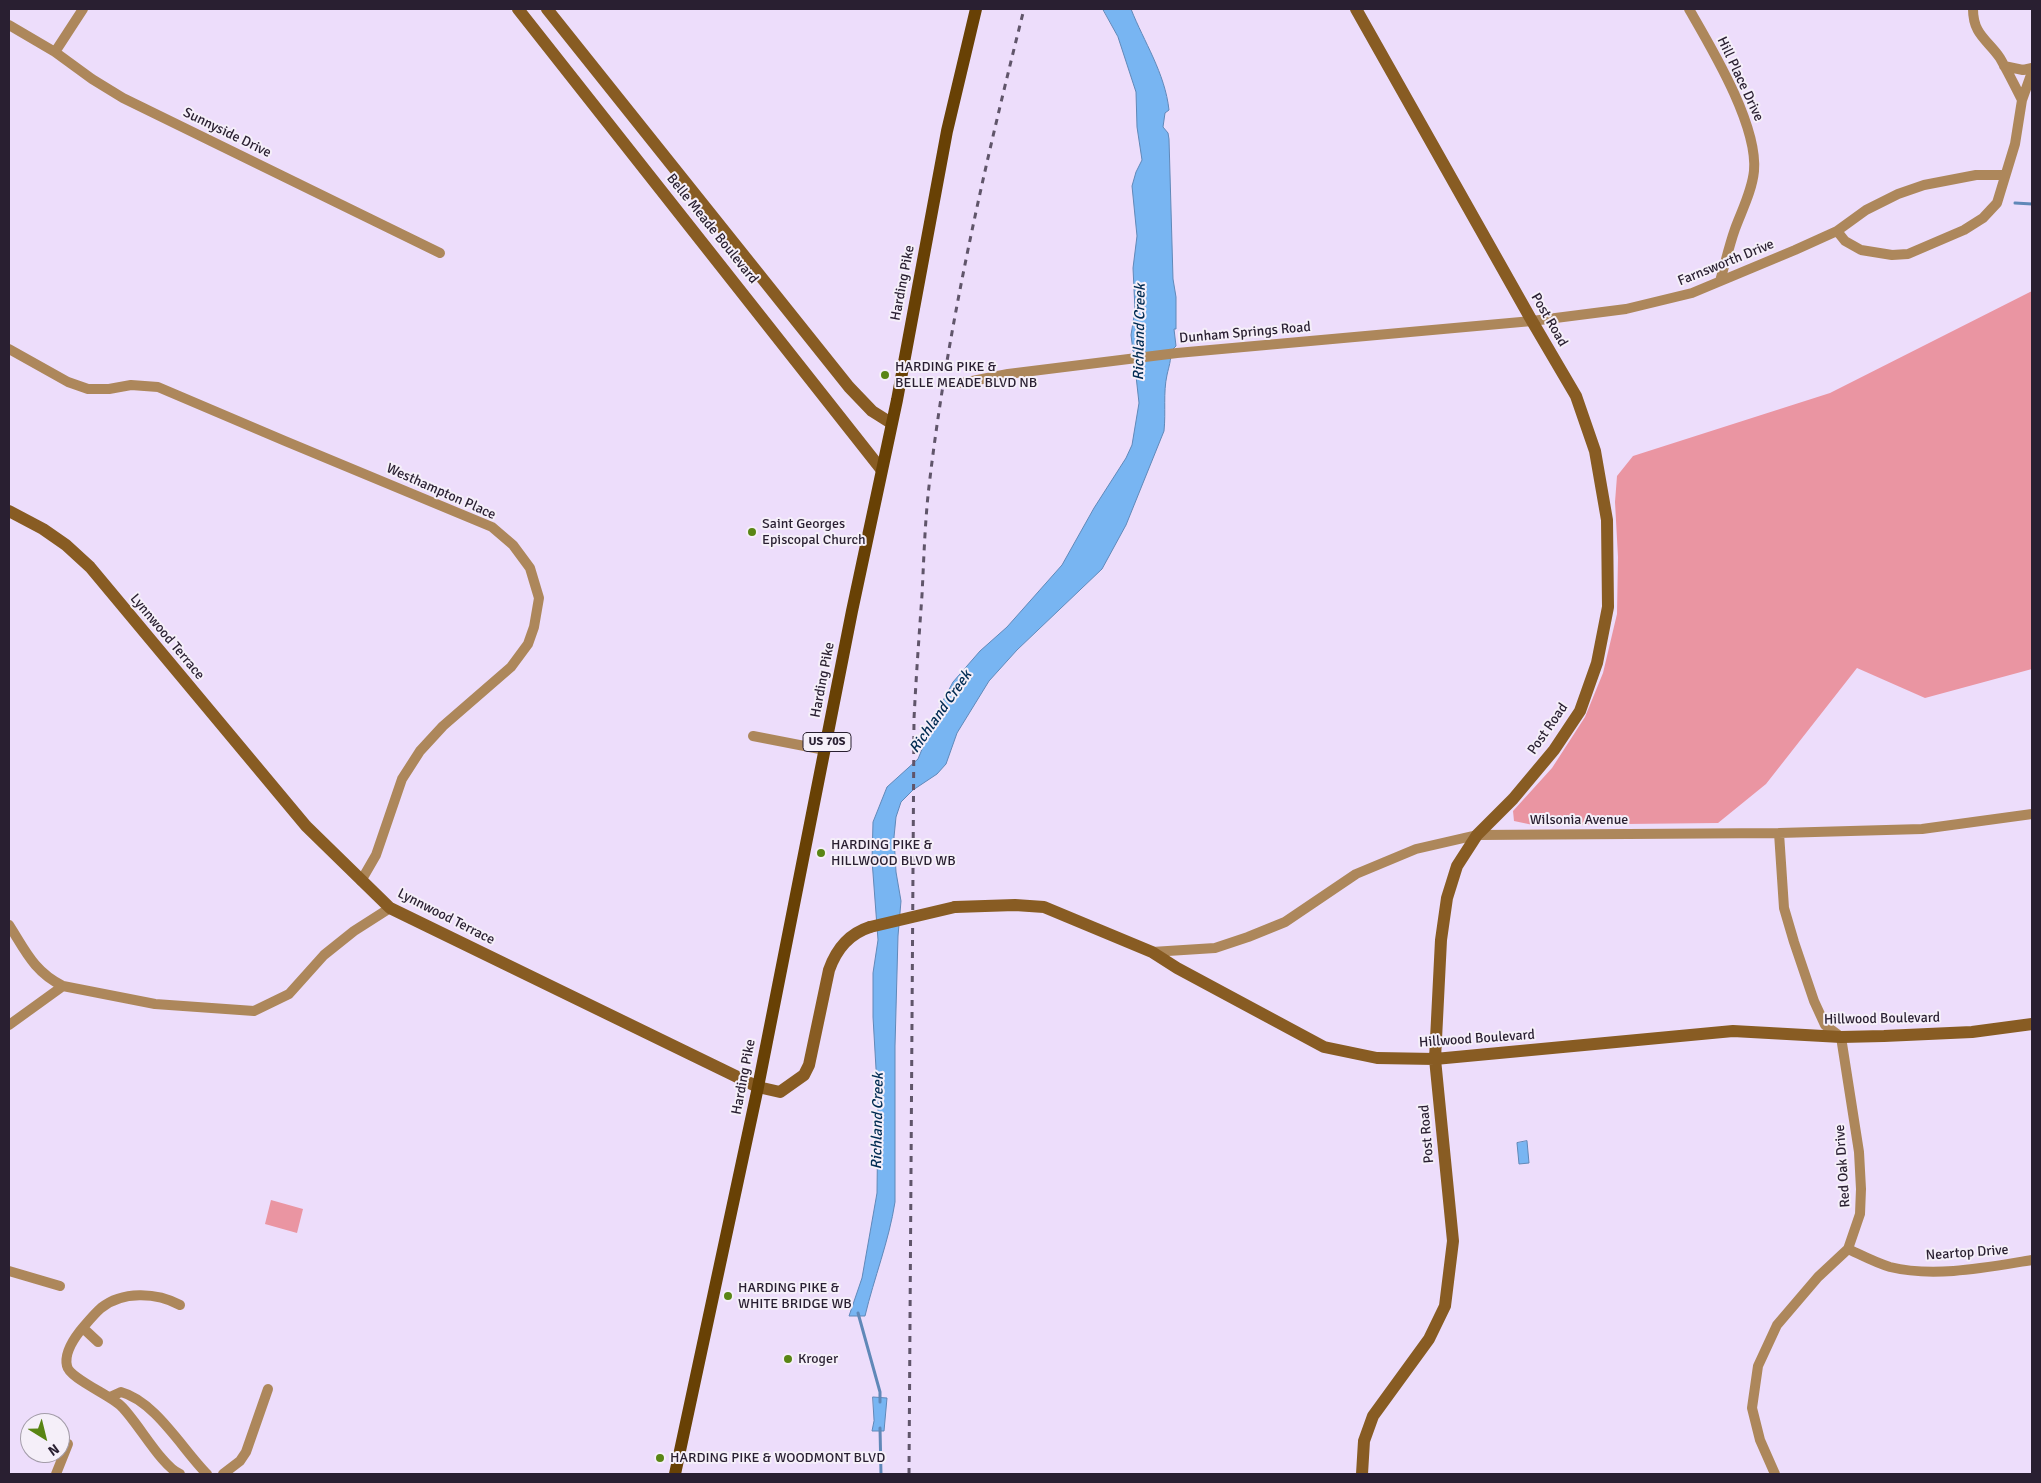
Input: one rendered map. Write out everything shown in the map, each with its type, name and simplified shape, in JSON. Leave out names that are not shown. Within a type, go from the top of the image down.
[{"type":"main road","name":"Harding Pike","points":[[676,1474],[758,1087],[891,423],[947,131],[976,9]]},
{"type":"street","points":[[55,52],[83,9]]},
{"type":"street","name":"Belle Meade Boulevard","points":[[518,9],[881,469]]},
{"type":"street","name":"Belle Meade Boulevard","points":[[547,9],[849,387],[872,411],[891,423]]},
{"type":"street","name":"Post Road","points":[[1356,9],[1576,396],[1595,452],[1607,520],[1608,608],[1597,662],[1580,711],[1554,750],[1519,792],[1477,834],[1457,866],[1447,898],[1440,940],[1435,1059],[1453,1241],[1445,1306],[1429,1339],[1373,1416],[1364,1441],[1362,1474]]},
{"type":"street","name":"Hill Place Drive","points":[[1689,9],[1742,111],[1751,138],[1754,170],[1746,202],[1735,230],[1720,281]]},
{"type":"street","points":[[1972,9],[1976,29],[1999,57],[2022,100]]},
{"type":"street","name":"Sunnyside Drive","points":[[9,25],[55,52],[84,74],[123,98],[440,254]]},
{"type":"street","points":[[2004,66],[2023,70],[2032,68]]},
{"type":"street","points":[[1837,231],[1846,241],[1861,250],[1892,255],[1908,254],[1964,230],[1983,218],[1997,203],[2018,134],[2022,100],[2032,72]]},
{"type":"street","points":[[659,187],[677,173]]},
{"type":"street","name":"Farnsworth Drive","points":[[1532,321],[1624,310],[1692,294],[1837,231],[1866,210],[1898,194],[1924,185],[1984,174],[2005,175]]},
{"type":"street","points":[[738,286],[757,272]]},
{"type":"street","name":"Dunham Springs Road","points":[[962,383],[1008,374],[1177,353],[1532,321]]},
{"type":"street","points":[[792,354],[810,340]]},
{"type":"street","name":"Westhampton Place","points":[[9,349],[68,382],[88,389],[109,389],[132,385],[158,386],[492,527],[512,545],[530,568],[538,598],[534,626],[528,644],[511,667],[443,726],[420,751],[402,779],[376,856],[362,881]]},
{"type":"street","name":"Lynnwood Terrace","points":[[9,511],[43,529],[66,545],[90,568],[306,826],[390,908],[758,1087],[780,1092],[804,1075],[809,1065],[829,970],[834,958],[848,939],[870,927]]},
{"type":"street","points":[[753,736],[825,750]]},
{"type":"street","name":"Wilsonia Avenue","points":[[1152,952],[1216,948],[1248,937],[1285,922],[1363,871],[1416,849],[1477,834],[1779,833],[1933,828],[2032,814]]},
{"type":"street","points":[[1779,833],[1784,908],[1794,942],[1814,1001],[1825,1025],[1841,1037]]},
{"type":"street","name":"Hillwood Boulevard","points":[[870,927],[955,907],[1014,904],[1044,908],[1152,952],[1177,968],[1324,1047],[1377,1058],[1435,1059],[1734,1031],[1841,1037],[1963,1032],[2032,1024]]},
{"type":"street","points":[[9,925],[26,956],[53,981],[63,986],[156,1004],[254,1011],[289,994],[324,955],[354,931],[390,908]]},
{"type":"street","points":[[9,1025],[63,986]]},
{"type":"street","name":"Red Oak Drive","points":[[1776,1474],[1760,1440],[1752,1408],[1758,1366],[1777,1325],[1818,1277],[1848,1249],[1860,1214],[1859,1152],[1841,1037]]},
{"type":"street","name":"Neartop Drive","points":[[1848,1249],[1890,1267],[1933,1272],[2032,1260]]},
{"type":"street","points":[[9,1271],[60,1286]]},
{"type":"street","points":[[180,1305],[158,1297],[127,1296],[111,1302],[101,1308],[75,1337],[66,1363],[74,1376],[110,1396],[127,1413],[168,1465],[180,1474]]},
{"type":"street","points":[[83,1328],[98,1342]]},
{"type":"street","points":[[223,1474],[240,1461],[246,1452],[268,1390]]},
{"type":"street","points":[[110,1396],[121,1392],[125,1393],[146,1406],[207,1474]]},
{"type":"shaded area","points":[[2032,291],[2032,669],[1925,698],[1857,668],[1766,784],[1718,823],[1533,825],[1514,821],[1513,811],[1552,768],[1585,717],[1603,673],[1617,614],[1618,557],[1615,502],[1617,476],[1633,456],[1830,393]]},
{"type":"shaded area","points":[[271,1200],[303,1209],[297,1233],[265,1224]]},
{"type":"water","points":[[1103,9],[1131,9],[1159,70],[1167,96],[1169,110],[1165,113],[1163,127],[1168,133],[1169,139],[1173,279],[1176,297],[1176,329],[1174,329],[1176,346],[1171,351],[1166,382],[1164,431],[1126,525],[1102,569],[1017,650],[989,681],[957,733],[946,764],[937,774],[913,790],[901,802],[896,817],[894,837],[896,872],[901,901],[898,936],[895,1046],[895,1202],[889,1231],[865,1316],[849,1316],[862,1278],[877,1193],[878,1103],[873,1017],[873,973],[878,940],[872,860],[873,822],[887,787],[918,759],[938,710],[953,682],[980,651],[1007,627],[1062,565],[1132,445],[1139,403],[1135,367],[1139,362],[1139,355],[1133,351],[1131,335],[1135,310],[1133,268],[1137,236],[1132,186],[1142,160],[1137,127],[1136,92],[1118,37]]},
{"type":"water","points":[[1527,1141],[1529,1163],[1519,1164],[1517,1143]]},
{"type":"water","points":[[873,1397],[887,1398],[884,1431],[872,1431],[874,1421]]},
{"type":"waterway","points":[[2015,203],[2032,204]]},
{"type":"waterway","name":"Richland Creek","points":[[858,1313],[880,1392],[880,1402]]},
{"type":"waterway","name":"Richland Creek","points":[[880,1428],[881,1474]]},
{"type":"railway","points":[[909,1474],[914,719],[927,507],[938,419],[958,301],[982,184],[1024,9]]},
{"type":"place","name":"HARDING PIKE & BELLE MEADE BLVD NB","points":[[885,375]]},
{"type":"place","name":"Saint Georges Episcopal Church","points":[[752,532]]},
{"type":"place","name":"HARDING PIKE & HILLWOOD BLVD WB","points":[[821,853]]},
{"type":"place","name":"HARDING PIKE & WHITE BRIDGE WB","points":[[728,1296]]},
{"type":"place","name":"Kroger","points":[[788,1359]]},
{"type":"place","name":"HARDING PIKE & WOODMONT BLVD","points":[[660,1458]]}]
